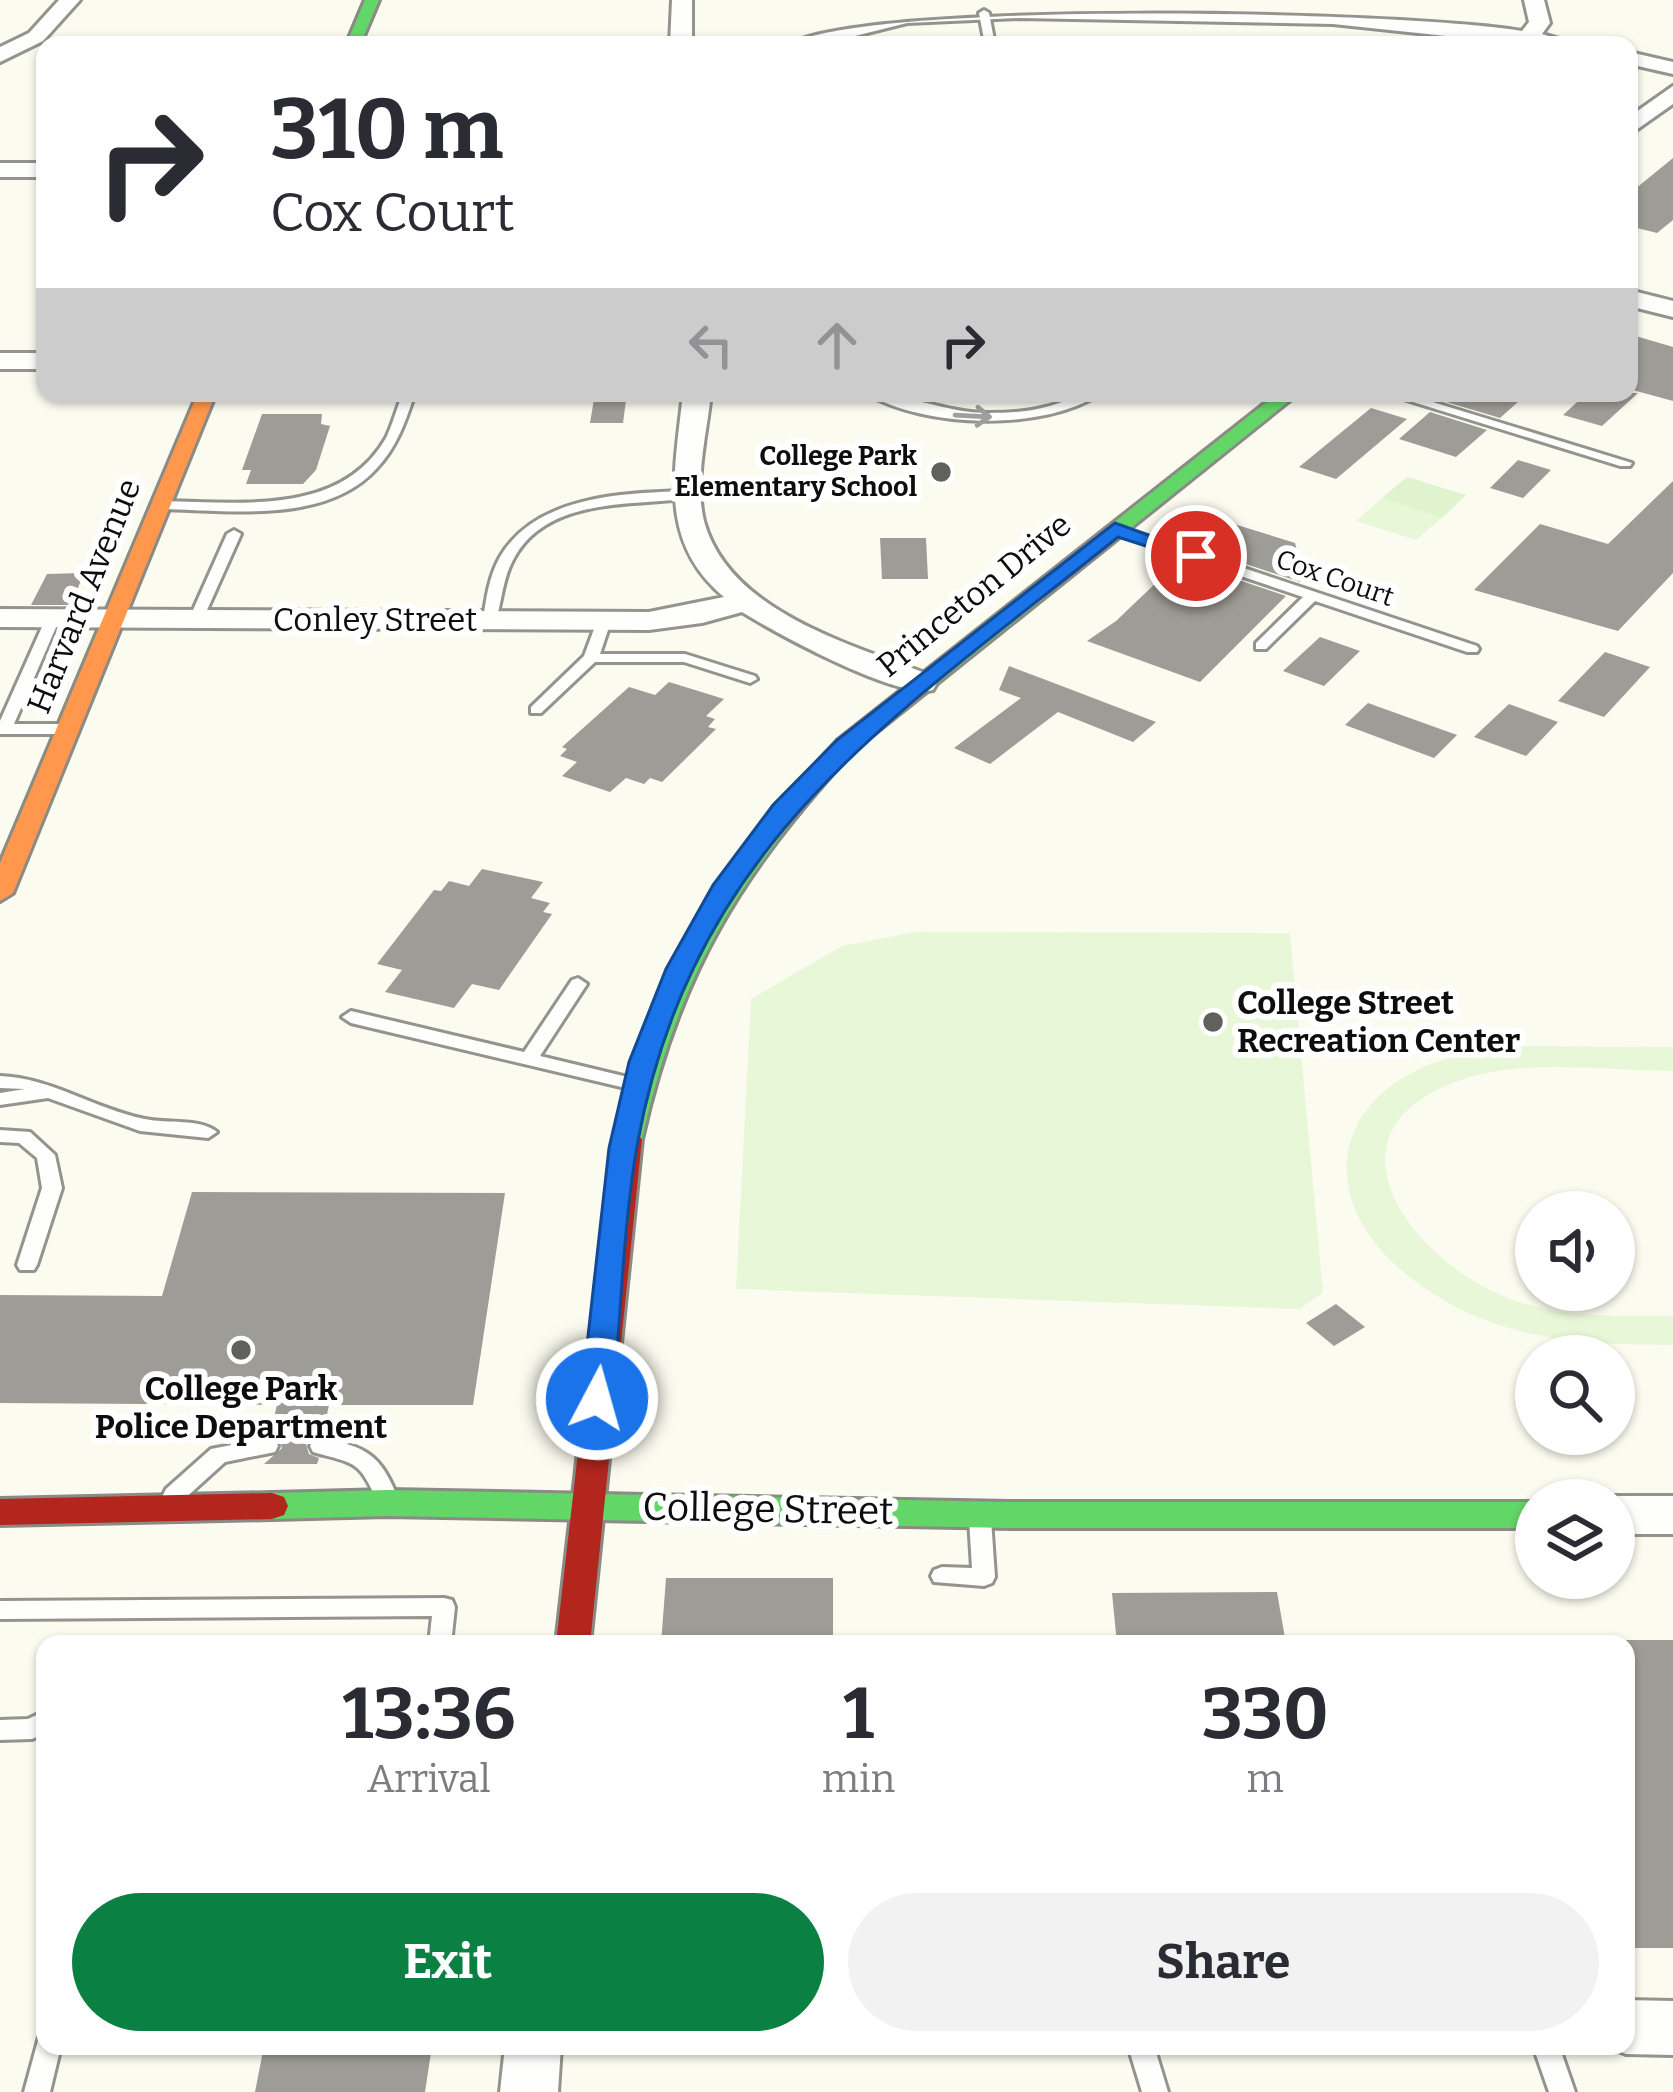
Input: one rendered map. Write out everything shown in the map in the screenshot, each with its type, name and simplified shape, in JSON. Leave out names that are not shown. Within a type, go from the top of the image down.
[{"type":"street","points":[[37,36],[70,0]]},
{"type":"street","points":[[357,36],[372,0]]},
{"type":"street","points":[[681,36],[682,0]]},
{"type":"street","points":[[1530,36],[1540,23],[1534,0]]},
{"type":"street","points":[[830,36],[888,19],[985,6],[1295,7],[1513,36]]},
{"type":"street","points":[[0,56],[36,37]]},
{"type":"street","points":[[1638,60],[1673,68]]},
{"type":"street","points":[[1638,121],[1673,93]]},
{"type":"street","points":[[0,170],[36,170]]},
{"type":"street","points":[[1638,300],[1673,309]]},
{"type":"street","points":[[0,361],[36,361]]},
{"type":"street","name":"Harvard Avenue","points":[[0,892],[203,402]]},
{"type":"street","points":[[697,402],[688,495],[689,523],[699,548],[746,600],[816,640],[921,683]]},
{"type":"street","name":"Princeton Drive","points":[[574,1635],[623,1148],[638,1085],[679,969],[725,885],[781,811],[846,745],[1279,402]]},
{"type":"street","name":"Conley Street","points":[[0,618],[677,620],[746,600]]},
{"type":"street","name":"College Street","points":[[0,1512],[388,1503],[980,1514],[1515,1515]]},
{"type":"street","points":[[1635,1515],[1673,1515]]},
{"type":"street","points":[[1635,2027],[1673,2028]]},
{"type":"street","points":[[529,2092],[532,2055]]},
{"type":"lane","points":[[985,6],[989,36]]},
{"type":"lane","points":[[160,505],[300,504],[353,485],[368,474],[398,434],[407,402]]},
{"type":"lane","points":[[897,402],[931,414],[1009,418],[1063,410],[1078,402]]},
{"type":"lane","points":[[1420,402],[1624,463]]},
{"type":"lane","points":[[490,620],[499,574],[526,535],[587,505],[688,495]]},
{"type":"lane","name":"Cox Court","points":[[1115,529],[1472,649]]},
{"type":"lane","points":[[196,619],[234,534]]},
{"type":"lane","points":[[1261,646],[1312,596]]},
{"type":"lane","points":[[53,618],[2,729],[68,729]]},
{"type":"lane","points":[[536,710],[591,658],[604,621]]},
{"type":"lane","points":[[591,658],[685,658],[750,680]]},
{"type":"lane","points":[[529,1059],[578,984]]},
{"type":"lane","points":[[351,1017],[638,1085]]},
{"type":"lane","points":[[0,1082],[26,1083],[124,1121],[208,1132]]},
{"type":"lane","points":[[0,1099],[48,1093]]},
{"type":"lane","points":[[0,1136],[23,1136],[46,1155],[52,1188],[27,1265]]},
{"type":"lane","points":[[157,1511],[219,1455],[267,1446]]},
{"type":"lane","points":[[321,1446],[354,1452],[374,1464],[388,1503]]},
{"type":"lane","points":[[942,1576],[984,1577],[980,1514]]},
{"type":"lane","points":[[0,1610],[444,1606],[441,1635]]},
{"type":"lane","points":[[0,1730],[36,1727]]},
{"type":"lane","points":[[37,2092],[46,2055]]},
{"type":"lane","points":[[1144,2055],[1155,2092]]},
{"type":"lane","points":[[1549,2055],[1562,2092]]},
{"type":"green space","points":[[1407,477],[1466,495],[1442,518],[1382,498]]},
{"type":"green space","points":[[1382,498],[1442,518],[1416,540],[1356,521]]},
{"type":"green space","points":[[915,932],[1290,933],[1323,1292],[1300,1309],[736,1289],[751,999],[842,946]]},
{"type":"green space","points":[[1512,1046],[1673,1047],[1673,1071],[1535,1068],[1455,1082],[1415,1104],[1392,1130],[1385,1160],[1391,1190],[1408,1221],[1432,1249],[1462,1273],[1515,1301],[1515,1311],[1673,1316],[1673,1345],[1635,1344],[1635,1335],[1536,1335],[1484,1320],[1404,1272],[1367,1232],[1349,1191],[1348,1150],[1365,1113],[1398,1081],[1447,1058]]},
{"type":"building","points":[[1673,158],[1673,220],[1657,233],[1638,228],[1638,187]]},
{"type":"building","points":[[1638,337],[1673,347],[1673,401],[1638,391]]},
{"type":"building","points":[[594,402],[626,402],[623,423],[590,423]]},
{"type":"building","points":[[1446,402],[1518,402],[1500,418]]},
{"type":"building","points":[[1577,402],[1628,402],[1602,426],[1563,415]]},
{"type":"building","points":[[1371,408],[1407,419],[1336,479],[1299,467]]},
{"type":"building","points":[[1430,412],[1487,430],[1456,457],[1399,439]]},
{"type":"building","points":[[262,414],[322,414],[321,424],[330,426],[316,470],[303,484],[246,484],[251,470],[242,470]]},
{"type":"building","points":[[1518,460],[1551,470],[1523,498],[1490,488]]},
{"type":"building","points":[[1673,481],[1673,573],[1618,631],[1474,590],[1540,524],[1608,544]]},
{"type":"building","points":[[1234,524],[1295,543],[1304,578],[1300,582],[1204,550]]},
{"type":"building","points":[[880,538],[926,538],[928,579],[882,579]]},
{"type":"building","points":[[1189,563],[1286,596],[1200,682],[1087,641],[1161,578],[1169,580]]},
{"type":"building","points":[[84,573],[71,605],[31,605],[47,574]]},
{"type":"building","points":[[1320,637],[1360,651],[1324,686],[1283,671]]},
{"type":"building","points":[[1605,652],[1650,667],[1604,717],[1558,701]]},
{"type":"building","points":[[1009,666],[1156,722],[1133,742],[1058,712],[990,764],[954,748],[1021,698],[999,690]]},
{"type":"building","points":[[669,682],[724,699],[706,716],[715,719],[708,727],[716,729],[662,782],[650,778],[644,784],[626,778],[610,792],[562,776],[577,762],[560,756],[567,749],[562,747],[629,687],[655,695]]},
{"type":"building","points":[[1368,703],[1457,735],[1434,758],[1345,725]]},
{"type":"building","points":[[1509,704],[1558,722],[1526,756],[1474,737]]},
{"type":"building","points":[[482,869],[543,882],[531,898],[550,903],[543,912],[552,914],[499,990],[472,984],[454,1008],[385,992],[402,970],[377,964],[434,890],[441,891],[449,881],[469,886]]},
{"type":"building","name":"College Park Police Department","points":[[192,1192],[505,1193],[473,1405],[329,1405],[323,1434],[312,1436],[306,1444],[309,1454],[319,1458],[317,1464],[264,1464],[282,1448],[279,1438],[270,1434],[277,1405],[0,1403],[0,1295],[162,1296]]},
{"type":"building","points":[[1336,1304],[1365,1327],[1334,1346],[1306,1323]]},
{"type":"building","points":[[666,1578],[833,1578],[833,1635],[662,1635]]},
{"type":"building","points":[[1277,1592],[1284,1635],[1116,1635],[1112,1593]]},
{"type":"building","points":[[1635,1640],[1673,1640],[1673,1948],[1635,1948]]},
{"type":"building","points":[[262,2055],[431,2055],[425,2092],[255,2092]]},
{"type":"traffic: fast","points":[[357,36],[372,0]]},
{"type":"traffic: fast","points":[[628,1139],[659,1024],[680,973],[734,879],[805,790],[846,745],[1279,402]]},
{"type":"traffic: fast","points":[[272,1506],[388,1503],[1010,1515],[1515,1515]]},
{"type":"traffic: slow","points":[[0,893],[203,402]]},
{"type":"traffic: jam","points":[[574,1635],[628,1139]]},
{"type":"traffic: jam","points":[[0,1512],[272,1506]]},
{"type":"place","name":"College Park Elementary School","points":[[941,472]]},
{"type":"place","name":"College Street Recreation Center","points":[[1213,1022]]},
{"type":"place","name":"College Park Police Department","points":[[241,1350]]},
{"type":"route","points":[[597,1399],[623,1148],[643,1062],[679,969],[725,885],[781,811],[846,745],[1115,529],[1196,556]]}]
